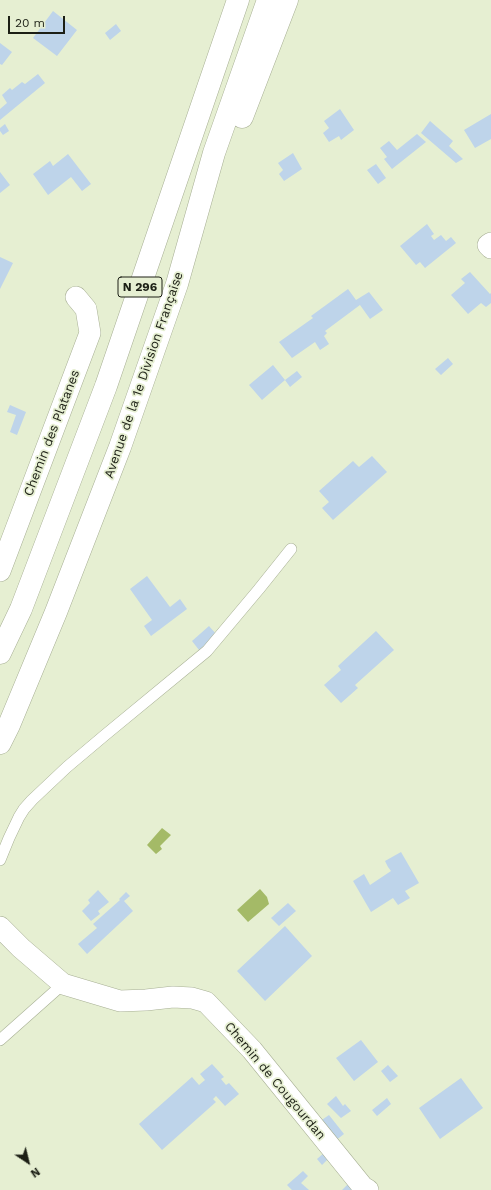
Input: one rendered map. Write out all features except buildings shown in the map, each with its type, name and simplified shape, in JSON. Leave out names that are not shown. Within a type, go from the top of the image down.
[{"type":"highway","points":[[121,341],[178,146],[224,0]]},
{"type":"highway","name":"N 296","points":[[0,653],[26,594],[106,386],[238,0]]},
{"type":"highway","name":"Avenue de la 1e Division Française","points":[[0,743],[9,725],[56,612],[120,447],[177,284],[214,153],[268,0]]},
{"type":"highway","points":[[177,284],[287,0]]},
{"type":"street","points":[[491,243],[488,245],[491,248]]},
{"type":"street","name":"Chemin des Platanes","points":[[0,571],[90,333],[86,309],[76,297]]},
{"type":"street","name":"Chemin de Cougourdan","points":[[0,927],[21,948],[63,984],[120,1001],[173,997],[192,998],[206,1002],[252,1050],[363,1187],[368,1190]]},
{"type":"lane","points":[[0,860],[19,817],[32,800],[67,767],[207,651],[292,549]]},
{"type":"lane","points":[[0,1040],[63,984]]},
{"type":"shaded area","points":[[162,828],[171,835],[160,846],[162,849],[156,854],[147,845]]},
{"type":"shaded area","points":[[260,889],[267,897],[269,904],[248,922],[237,910]]}]
